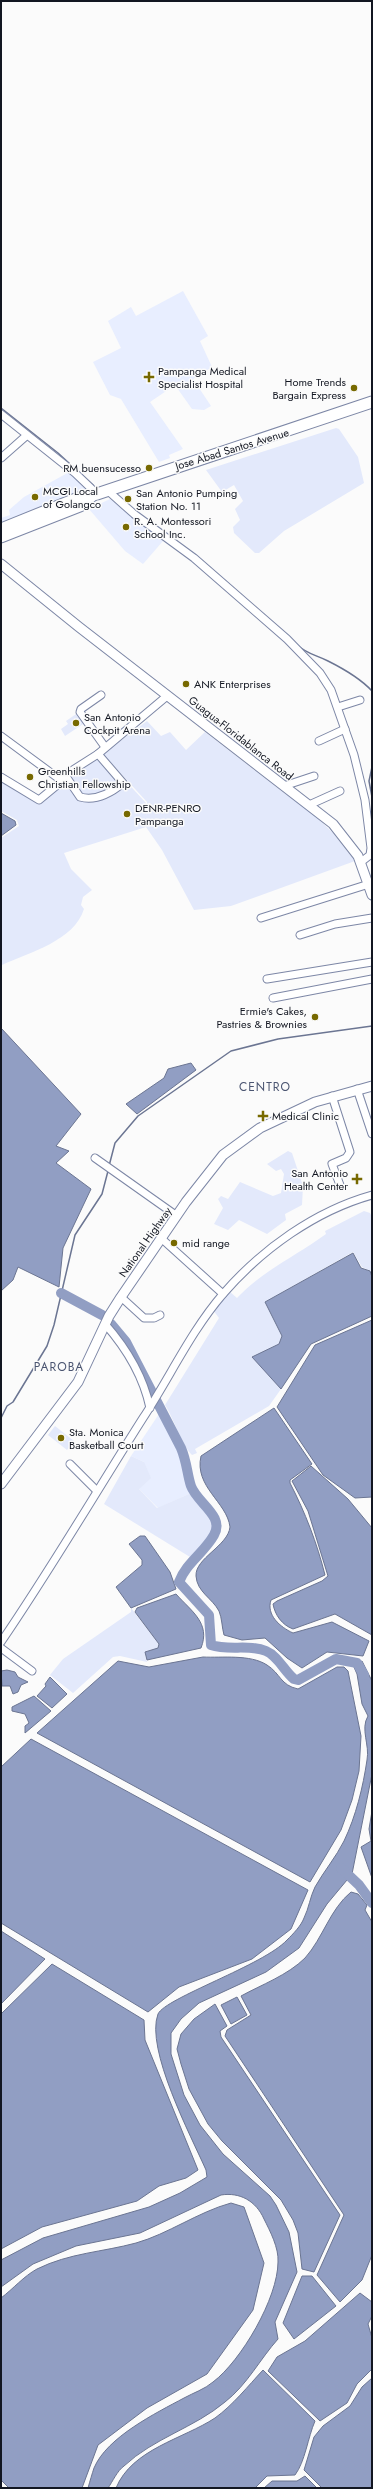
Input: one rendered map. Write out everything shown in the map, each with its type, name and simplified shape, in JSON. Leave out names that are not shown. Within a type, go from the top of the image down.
[{"type":"highway","name":"Jose Abad Santos Avenue","points":[[1,529],[78,498],[99,493],[372,402]]},
{"type":"highway","name":"Jose Abad Santos Avenue","points":[[1,538],[80,506],[99,493]]},
{"type":"main road","name":"Guagua-Floridablanca Road","points":[[1,564],[167,696],[334,824],[352,845],[361,862],[372,895]]},
{"type":"main road","name":"National Highway","points":[[1,1484],[78,1382],[105,1324],[121,1297],[177,1216],[224,1155],[260,1128],[332,1096],[372,1086]]},
{"type":"street","points":[[1,414],[26,436],[99,493],[134,514],[194,558],[237,598],[287,639],[320,673],[331,690],[338,707],[362,784],[371,837],[371,852],[361,862]]},
{"type":"street","points":[[1,458],[26,436]]},
{"type":"street","points":[[101,695],[81,708],[80,712],[105,747]]},
{"type":"street","points":[[1,777],[39,800],[63,778],[98,754],[167,696]]},
{"type":"street","points":[[338,707],[360,700]]},
{"type":"street","points":[[319,741],[346,729]]},
{"type":"street","points":[[1,736],[63,778],[80,797],[90,800],[117,788],[123,783],[98,754]]},
{"type":"street","points":[[284,786],[314,776]]},
{"type":"street","points":[[309,805],[340,792]]},
{"type":"street","points":[[261,918],[369,884]]},
{"type":"street","points":[[300,936],[335,924],[372,918]]},
{"type":"street","points":[[267,979],[372,962]]},
{"type":"street","points":[[272,998],[372,979]]},
{"type":"street","points":[[357,1090],[372,1134]]},
{"type":"street","points":[[332,1096],[350,1152],[346,1158],[332,1164],[340,1185]]},
{"type":"street","points":[[98,1160],[114,1169],[177,1216]]},
{"type":"street","points":[[1,1642],[96,1490],[150,1408],[179,1358],[223,1294],[261,1256],[305,1224],[354,1200],[372,1195]]},
{"type":"street","points":[[162,1239],[223,1294]]},
{"type":"street","points":[[121,1297],[144,1318],[154,1318],[160,1315]]},
{"type":"street","points":[[105,1324],[124,1345],[147,1393],[150,1408]]},
{"type":"street","points":[[70,1464],[96,1490]]},
{"type":"street","points":[[1,1648],[32,1671]]},
{"type":"shaded area","name":"Pampanga Medical Specialist Hospital","points":[[183,291],[208,336],[200,341],[212,367],[193,379],[211,406],[204,410],[192,409],[175,385],[150,402],[183,449],[169,455],[170,458],[159,462],[121,399],[110,395],[93,362],[121,348],[108,321],[131,307],[136,316]]},
{"type":"shaded area","points":[[336,428],[339,429],[358,457],[364,483],[284,531],[259,553],[255,553],[234,533],[233,527],[240,520],[235,509],[243,501],[234,485],[222,492],[206,470]]},
{"type":"shaded area","points":[[71,471],[86,490],[1,524],[1,518],[10,515],[9,510],[24,497]]},
{"type":"shaded area","name":"R. A. Montessori School Inc.","points":[[110,499],[131,513],[163,541],[143,564],[125,551],[89,509]]},
{"type":"shaded area","name":"San Antonio Cockpit Arena","points":[[79,712],[86,722],[65,736],[61,729],[68,724],[66,721]]},
{"type":"shaded area","points":[[147,721],[161,736],[170,732],[186,750],[205,732],[284,793],[310,811],[332,832],[355,861],[231,906],[194,910],[162,850],[146,827],[64,853],[71,869],[92,890],[83,897],[81,905],[84,909],[79,920],[71,929],[50,944],[2,965],[1,838],[19,826],[17,820],[1,811],[1,782],[31,799],[42,799],[101,754],[146,803],[146,816],[147,802],[103,754]]},
{"type":"shaded area","points":[[288,1151],[292,1153],[303,1186],[302,1205],[285,1214],[286,1220],[267,1234],[239,1220],[228,1230],[214,1224],[223,1208],[218,1199],[221,1196],[228,1199],[240,1182],[273,1196],[281,1193],[284,1174],[281,1169],[276,1171],[267,1164]]},
{"type":"shaded area","points":[[364,1211],[370,1213],[372,1217],[372,1275],[370,1271],[362,1267],[353,1252],[265,1302],[282,1336],[279,1344],[252,1357],[281,1389],[269,1406],[195,1449],[197,1453],[192,1455],[181,1439],[172,1417],[165,1405],[219,1318],[213,1310],[229,1291],[237,1298],[247,1288],[268,1272],[326,1234],[325,1231]]},
{"type":"shaded area","points":[[159,1414],[179,1451],[184,1452],[191,1493],[158,1508],[139,1489],[144,1462],[131,1456]]},
{"type":"shaded area","name":"Sta. Monica Basketball Court","points":[[55,1426],[74,1441],[67,1450],[48,1435]]},
{"type":"shaded area","points":[[131,1456],[144,1462],[151,1478],[139,1489],[157,1508],[191,1493],[207,1513],[213,1526],[212,1532],[190,1557],[104,1504]]},
{"type":"shaded area","points":[[131,1608],[159,1644],[158,1648],[145,1652],[147,1662],[120,1656],[113,1657],[73,1693],[50,1675],[63,1659],[131,1612]]},
{"type":"water","points":[[1,813],[15,821],[16,825],[1,836]]},
{"type":"water","points":[[1,1028],[81,1114],[56,1146],[69,1151],[56,1163],[91,1189],[63,1248],[59,1287],[18,1267],[13,1280],[1,1291]]},
{"type":"water","points":[[191,1063],[196,1070],[137,1114],[126,1104],[164,1078],[168,1069]]},
{"type":"water","points":[[353,1253],[361,1268],[370,1271],[372,1277],[372,1316],[311,1344],[281,1389],[252,1357],[279,1344],[282,1336],[265,1302]]},
{"type":"water","points":[[372,1320],[372,1497],[355,1498],[323,1475],[277,1407],[315,1345]]},
{"type":"water","points":[[274,1408],[312,1464],[290,1480],[290,1483],[310,1528],[325,1575],[271,1600],[270,1611],[279,1624],[293,1633],[332,1622],[369,1641],[363,1656],[327,1652],[302,1668],[287,1658],[265,1638],[242,1640],[224,1635],[219,1611],[213,1602],[202,1591],[197,1582],[197,1570],[201,1563],[224,1540],[230,1527],[228,1518],[202,1477],[200,1467],[201,1456]]},
{"type":"water","points":[[311,1466],[348,1499],[372,1528],[372,1635],[335,1614],[293,1629],[282,1622],[277,1616],[274,1608],[273,1604],[277,1601],[322,1581],[328,1576],[308,1511],[292,1481]]},
{"type":"water","points":[[140,1536],[145,1536],[170,1572],[176,1589],[131,1608],[116,1587],[142,1565],[142,1560],[129,1544]]},
{"type":"water","points":[[176,1594],[198,1618],[201,1624],[203,1639],[201,1648],[147,1660],[145,1652],[158,1648],[159,1644],[135,1612],[137,1608]]},
{"type":"water","points":[[203,1657],[236,1657],[252,1659],[272,1668],[284,1682],[298,1689],[337,1667],[344,1667],[348,1671],[361,1736],[359,1771],[352,1800],[341,1830],[310,1882],[37,1733],[118,1661],[149,1667]]},
{"type":"water","points":[[362,1661],[372,1681],[372,1774],[352,1874],[327,1904],[299,1948],[266,1972],[199,2003],[181,2019],[171,2033],[171,2054],[184,2095],[200,2125],[223,2154],[270,2196],[289,2232],[297,2272],[275,2322],[278,2339],[247,2380],[225,2402],[200,2419],[161,2440],[136,2456],[119,2471],[108,2488],[88,2488],[94,2468],[100,2457],[121,2436],[133,2427],[173,2404],[203,2389],[224,2372],[235,2359],[256,2328],[272,2293],[278,2262],[274,2240],[257,2207],[247,2199],[228,2194],[221,2195],[140,2233],[76,2246],[33,2264],[1,2287],[1,2260],[43,2238],[149,2207],[180,2193],[207,2177],[206,2170],[181,2115],[164,2070],[158,2048],[156,2029],[158,2014],[165,2007],[178,1999],[258,1960],[275,1950],[292,1935],[303,1921],[315,1887],[344,1841],[352,1822],[361,1791],[368,1754],[365,1726],[368,1716],[362,1704],[357,1674],[353,1665]]},
{"type":"water","points":[[7,1670],[15,1672],[18,1677],[28,1682],[21,1685],[18,1692],[13,1694],[10,1686],[2,1686],[1,1671]]},
{"type":"water","points":[[50,1677],[67,1694],[52,1708],[37,1696],[46,1686],[45,1684]]},
{"type":"water","points":[[34,1696],[51,1711],[25,1733],[25,1726],[29,1723],[25,1714],[12,1711],[12,1707]]},
{"type":"water","points":[[31,1739],[308,1890],[291,1929],[252,1959],[179,1987],[148,2012],[1,1923],[1,1767]]},
{"type":"water","points":[[372,1811],[372,1878],[361,1847],[371,1841],[369,1829]]},
{"type":"water","points":[[351,1892],[358,1894],[367,1905],[365,1910],[372,1922],[372,2255],[362,2280],[340,2302],[317,2275],[344,2215],[225,2036],[227,2030],[251,2015],[241,1996],[283,1975],[305,1958],[317,1942],[337,1907]]},
{"type":"water","points":[[1,1931],[45,1959],[1,2004]]},
{"type":"water","points":[[52,1964],[144,2020],[145,2040],[198,2170],[186,2178],[159,2186],[137,2201],[42,2227],[1,2249],[1,2014]]},
{"type":"water","points":[[237,1997],[247,2015],[231,2024],[221,2005]]},
{"type":"water","points":[[215,2004],[227,2026],[220,2031],[221,2037],[340,2215],[314,2272],[302,2269],[298,2233],[293,2220],[281,2200],[222,2141],[208,2124],[189,2089],[177,2049],[181,2034],[194,2019]]},
{"type":"water","points":[[231,2203],[244,2207],[264,2263],[253,2310],[207,2374],[147,2408],[98,2445],[82,2488],[9,2488],[1,2480],[1,2298],[32,2272],[61,2259],[136,2243]]},
{"type":"water","points":[[302,2276],[312,2276],[336,2306],[294,2339],[283,2323]]},
{"type":"water","points":[[360,2293],[372,2302],[372,2316],[368,2324],[372,2338],[372,2369],[357,2384],[347,2403],[320,2421],[268,2371],[277,2357],[305,2341]]},
{"type":"water","points":[[263,2370],[315,2421],[304,2456],[295,2475],[267,2476],[255,2488],[116,2488],[124,2475],[146,2454],[222,2413]]},
{"type":"water","points":[[372,2378],[372,2488],[322,2488],[304,2470],[314,2437],[323,2426],[350,2406],[362,2387]]},
{"type":"water","points":[[305,2476],[317,2488],[264,2488],[272,2481],[297,2481]]},
{"type":"waterway","points":[[1,408],[58,453],[93,485]]},
{"type":"waterway","points":[[182,545],[233,588]]},
{"type":"waterway","points":[[297,645],[346,671],[372,691]]},
{"type":"waterway","points":[[372,767],[369,781],[372,797]]},
{"type":"waterway","points":[[109,1166],[115,1143],[138,1116],[231,1051],[278,1039],[372,1026]]},
{"type":"waterway","points":[[1,1418],[7,1406],[13,1402],[47,1346],[54,1325],[75,1235],[102,1194],[108,1171]]},
{"type":"waterway","points":[[61,1293],[102,1315]]},
{"type":"waterway","points":[[111,1324],[126,1342],[181,1448],[194,1492],[209,1510],[216,1522],[214,1535],[186,1569],[179,1582],[209,1615],[211,1645],[218,1647],[253,1648],[266,1651],[274,1656],[294,1679],[298,1680],[336,1659],[357,1663],[364,1675]]},
{"type":"waterway","points":[[341,1868],[359,1885],[372,1903]]},
{"type":"place","name":"Pampanga Medical Specialist Hospital","points":[[149,377]]},
{"type":"place","name":"Home Trends Bargain Express","points":[[354,388]]},
{"type":"place","name":"RM buensucesso","points":[[149,468]]},
{"type":"place","name":"MCGI Local of Golangco","points":[[35,497]]},
{"type":"place","name":"San Antonio Pumping Station No. 11","points":[[128,499]]},
{"type":"place","name":"R. A. Montessori School Inc.","points":[[126,527]]},
{"type":"place","name":"ANK Enterprises","points":[[186,684]]},
{"type":"place","name":"San Antonio Cockpit Arena","points":[[76,723]]},
{"type":"place","name":"Greenhills Christian Fellowship","points":[[30,777]]},
{"type":"place","name":"DENR-PENRO Pampanga","points":[[127,814]]},
{"type":"place","name":"Ermie's Cakes, Pastries & Brownies","points":[[315,1017]]},
{"type":"place","name":"Medical Clinic","points":[[263,1116]]},
{"type":"place","name":"San Antonio Health Center","points":[[357,1179]]},
{"type":"place","name":"mid range","points":[[174,1243]]},
{"type":"place","name":"Sta. Monica Basketball Court","points":[[61,1438]]},
{"type":"district","name":"CENTRO","points":[[265,1087]]},
{"type":"district","name":"PAROBA","points":[[59,1367]]}]
